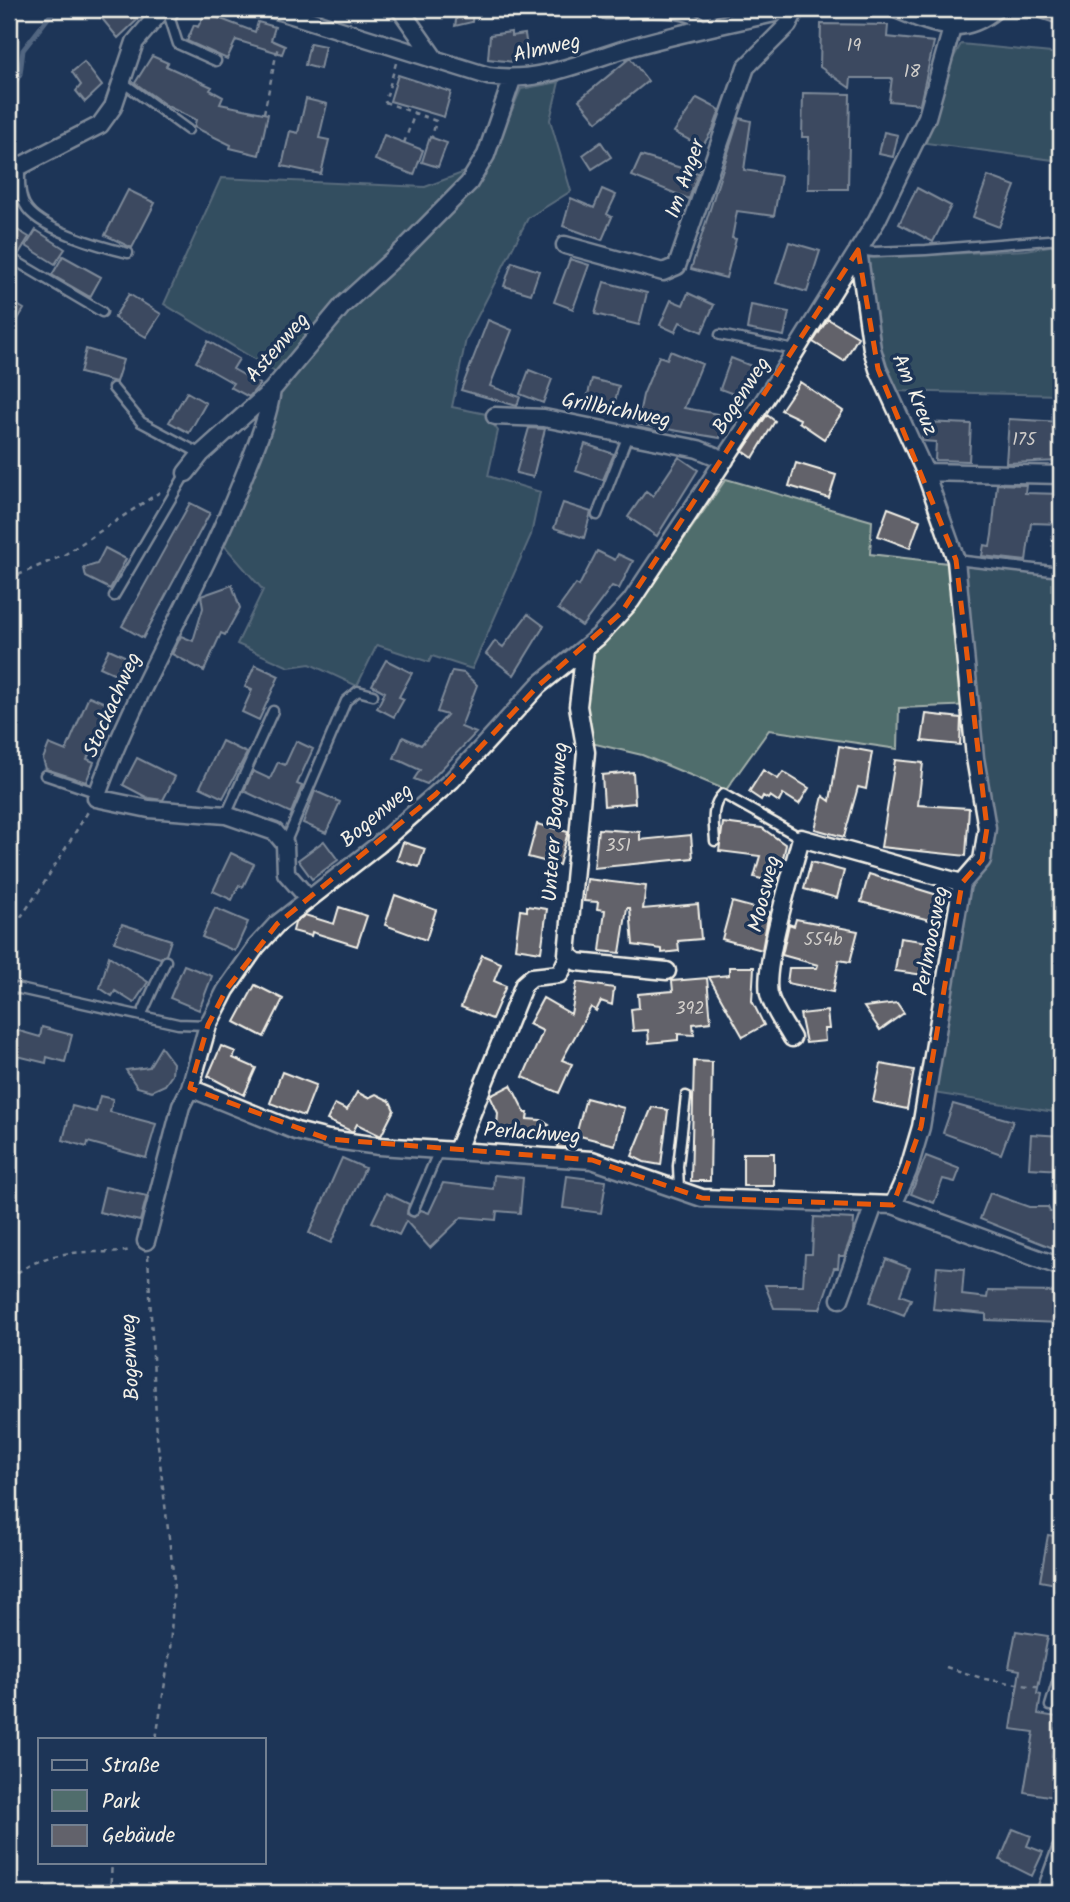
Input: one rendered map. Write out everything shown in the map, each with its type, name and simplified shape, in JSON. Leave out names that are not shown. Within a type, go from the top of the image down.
[{"type":"street","points":[[14,169],[100,125],[110,113],[135,42],[163,9]]},
{"type":"street","name":"Almweg","points":[[273,9],[488,76],[512,80],[567,69],[634,46],[794,9]]},
{"type":"street","points":[[400,9],[435,59]]},
{"type":"street","name":"Im Anger","points":[[565,245],[663,272],[677,266],[746,67],[788,25],[794,9]]},
{"type":"street","points":[[896,9],[952,28],[976,23],[996,9]]},
{"type":"street","name":"Bogenweg","points":[[146,1241],[181,1106],[190,1088],[208,1025],[247,958],[277,924],[452,780],[539,685],[585,649],[631,601],[726,460],[884,206],[927,117],[952,28]]},
{"type":"street","name":"Astenweg","points":[[186,473],[201,454],[272,390],[343,305],[403,250],[469,183],[486,155],[512,80]]},
{"type":"street","name":"Am Kreuz","points":[[858,250],[878,369],[925,472],[956,560]]},
{"type":"street","name":"Stockachweg","points":[[97,796],[149,673],[217,542],[269,413],[272,390]]},
{"type":"street","name":"Grillbichlweg","points":[[495,416],[544,418],[698,449],[726,460]]},
{"type":"street","points":[[925,472],[1061,475]]},
{"type":"street","name":"Perlmoosweg","points":[[893,1205],[908,1171],[921,1127],[962,883],[977,869],[982,859],[987,828],[975,758],[956,560]]},
{"type":"street","name":"Unterer Bogenweg","points":[[568,957],[586,752],[579,706],[585,649]]},
{"type":"street","points":[[97,796],[137,807],[226,815],[275,832],[285,844],[286,873],[308,898]]},
{"type":"street","name":"Moosweg","points":[[792,1038],[773,1004],[769,985],[771,962],[801,838],[962,883]]},
{"type":"street","points":[[457,1150],[524,984],[532,977],[560,974],[568,957],[583,963],[667,971]]},
{"type":"street","name":"Perlachweg","points":[[190,1088],[296,1131],[328,1139],[439,1150],[592,1160],[680,1193],[717,1199],[893,1205],[1061,1267]]},
{"type":"street","points":[[840,1299],[874,1205]]},
{"type":"street","points":[[1045,1893],[1061,1849]]},
{"type":"lane","points":[[175,9],[170,19],[178,44],[216,61]]},
{"type":"lane","points":[[606,14],[683,14],[701,20],[706,29]]},
{"type":"lane","points":[[121,80],[188,130]]},
{"type":"lane","points":[[14,169],[24,205],[36,216],[94,244],[128,253]]},
{"type":"lane","points":[[858,250],[926,250],[1061,239]]},
{"type":"lane","points":[[9,257],[102,312]]},
{"type":"lane","points":[[720,335],[795,350]]},
{"type":"lane","points":[[113,388],[141,422],[201,454]]},
{"type":"lane","points":[[597,515],[628,435]]},
{"type":"lane","points":[[114,596],[186,473]]},
{"type":"lane","points":[[956,560],[1061,572]]},
{"type":"lane","points":[[285,844],[346,701],[358,691],[373,695]]},
{"type":"lane","points":[[226,815],[273,711]]},
{"type":"lane","points":[[45,775],[97,796]]},
{"type":"lane","points":[[715,841],[713,816],[718,799],[723,794],[801,838]]},
{"type":"lane","points":[[141,1016],[166,961]]},
{"type":"lane","points":[[15,988],[184,1025],[208,1025]]},
{"type":"lane","points":[[680,1193],[678,1166],[686,1096]]},
{"type":"lane","points":[[413,1211],[439,1150]]},
{"type":"lane","points":[[1050,1706],[1061,1670]]},
{"type":"path","points":[[264,113],[278,46]]},
{"type":"path","points":[[400,48],[385,103],[436,121],[432,137]]},
{"type":"path","points":[[404,143],[415,113]]},
{"type":"path","points":[[9,579],[64,555],[95,537],[186,473]]},
{"type":"path","points":[[9,934],[41,888],[97,796]]},
{"type":"path","points":[[9,1279],[24,1267],[51,1256],[71,1252],[120,1252],[146,1241]]},
{"type":"path","name":"Bogenweg","points":[[146,1241],[157,1437],[174,1580],[170,1651],[156,1738]]},
{"type":"path","points":[[946,1667],[985,1679],[1056,1690]]},
{"type":"path","points":[[110,1893],[112,1864]]},
{"type":"highlighted area","points":[[858,250],[878,369],[956,560],[987,828],[982,860],[962,883],[921,1127],[893,1205],[702,1198],[592,1160],[328,1139],[190,1088],[208,1025],[226,990],[277,924],[436,794],[539,685],[621,613]]},
{"type":"green space","points":[[961,44],[1061,54],[1061,161],[926,143],[950,64]]},
{"type":"green space","points":[[559,82],[550,120],[571,191],[528,218],[466,339],[452,407],[486,414],[498,431],[488,476],[540,492],[531,535],[472,669],[432,656],[429,662],[377,645],[357,686],[310,664],[289,667],[237,644],[263,590],[223,544],[285,378],[164,304],[221,178],[425,187],[489,163],[521,89]]},
{"type":"green space","points":[[1061,244],[1061,395],[893,391],[877,352],[868,258],[1026,250]]},
{"type":"green space","points":[[726,479],[872,521],[870,554],[1061,576],[1061,1113],[933,1093],[967,893],[985,867],[976,705],[899,708],[898,749],[769,730],[726,790],[642,755],[591,743],[583,709],[593,650],[635,609]]},
{"type":"building","points":[[107,9],[149,9],[118,38],[99,15]]},
{"type":"building","points":[[458,9],[473,9],[472,22],[455,26]]},
{"type":"building","points":[[1061,9],[1061,25],[1018,11]]},
{"type":"building","points":[[205,13],[255,32],[258,22],[275,27],[271,40],[285,46],[282,54],[236,40],[227,59],[187,41],[194,25],[198,27]]},
{"type":"building","points":[[821,24],[888,25],[887,37],[934,42],[920,104],[889,101],[892,78],[851,78],[850,88],[820,67]]},
{"type":"building","points":[[511,32],[511,36],[525,34],[528,55],[515,56],[514,62],[488,59],[490,35]]},
{"type":"building","points":[[310,43],[325,46],[320,69],[305,65]]},
{"type":"building","points":[[152,56],[168,63],[166,66],[212,87],[210,90],[223,97],[220,104],[268,114],[259,155],[230,148],[231,145],[194,127],[196,120],[167,106],[135,83]]},
{"type":"building","points":[[630,58],[648,81],[597,122],[579,100]]},
{"type":"building","points":[[84,62],[102,86],[85,102],[76,91],[81,85],[72,72]]},
{"type":"building","points":[[398,75],[451,92],[444,117],[390,101]]},
{"type":"building","points":[[803,93],[850,94],[848,189],[808,189],[809,137],[802,137]]},
{"type":"building","points":[[697,98],[720,110],[702,147],[674,132]]},
{"type":"building","points":[[306,99],[327,104],[319,138],[329,140],[321,174],[282,166],[290,131],[298,133]]},
{"type":"building","points":[[739,118],[751,121],[744,170],[781,176],[774,216],[737,211],[732,238],[736,239],[726,278],[691,269]]},
{"type":"building","points":[[884,132],[898,135],[893,157],[879,154]]},
{"type":"building","points":[[384,135],[423,150],[414,175],[375,160]]},
{"type":"building","points":[[430,137],[447,143],[438,167],[422,162]]},
{"type":"building","points":[[601,142],[611,157],[592,169],[583,155]]},
{"type":"building","points":[[641,156],[698,173],[689,199],[632,176]]},
{"type":"building","points":[[988,176],[1015,186],[999,227],[973,217]]},
{"type":"building","points":[[917,188],[951,206],[933,242],[899,224]]},
{"type":"building","points":[[602,189],[616,195],[607,214],[612,217],[602,240],[563,226],[571,198],[594,208]]},
{"type":"building","points":[[128,190],[155,203],[132,248],[105,235]]},
{"type":"building","points":[[9,225],[29,237],[18,255],[9,251]]},
{"type":"building","points":[[36,230],[65,249],[55,264],[26,246]]},
{"type":"building","points":[[789,242],[820,251],[807,292],[776,283]]},
{"type":"building","points":[[63,256],[101,277],[90,297],[52,275]]},
{"type":"building","points":[[570,259],[589,265],[573,309],[554,302]]},
{"type":"building","points":[[512,262],[539,271],[531,294],[504,286]]},
{"type":"building","points":[[604,282],[647,293],[639,325],[595,314]]},
{"type":"building","points":[[688,293],[714,305],[702,332],[680,322],[675,332],[660,325],[671,300],[683,305]]},
{"type":"building","points":[[129,294],[161,314],[146,337],[114,318]]},
{"type":"building","points":[[9,300],[24,309],[9,334]]},
{"type":"building","points":[[751,305],[789,312],[784,336],[747,329]]},
{"type":"building","points":[[828,319],[858,337],[844,361],[813,342]]},
{"type":"building","points":[[488,320],[512,330],[490,386],[520,397],[517,406],[461,390]]},
{"type":"building","points":[[208,341],[239,359],[233,369],[260,384],[249,397],[230,387],[233,383],[196,362]]},
{"type":"building","points":[[86,349],[123,360],[116,382],[80,373]]},
{"type":"building","points":[[670,351],[702,364],[684,408],[724,415],[720,438],[637,424],[643,395],[659,356],[667,359]]},
{"type":"building","points":[[731,358],[759,369],[747,399],[720,389]]},
{"type":"building","points":[[529,370],[552,379],[543,403],[520,394]]},
{"type":"building","points":[[592,379],[619,386],[611,416],[584,409]]},
{"type":"building","points":[[800,382],[843,411],[824,439],[799,422],[800,419],[781,410]]},
{"type":"building","points":[[187,392],[206,403],[189,433],[169,422]]},
{"type":"building","points":[[767,415],[775,421],[753,458],[743,451]]},
{"type":"building","points":[[1009,419],[1061,422],[1061,461],[1006,463]]},
{"type":"building","points":[[923,422],[971,424],[969,461],[935,460],[936,442],[922,441]]},
{"type":"building","points":[[529,428],[545,429],[533,477],[516,473]]},
{"type":"building","points":[[585,444],[614,454],[603,480],[576,471]]},
{"type":"building","points":[[679,457],[698,470],[657,536],[628,517],[646,491],[653,496]]},
{"type":"building","points":[[796,463],[836,475],[829,498],[789,486]]},
{"type":"building","points":[[997,484],[1026,485],[1025,493],[1061,494],[1061,524],[1031,523],[1026,561],[982,556],[984,545],[990,546]]},
{"type":"building","points":[[190,503],[210,513],[143,638],[122,626]]},
{"type":"building","points":[[563,503],[591,512],[584,538],[554,528]]},
{"type":"building","points":[[888,508],[920,520],[910,548],[878,536]]},
{"type":"building","points":[[105,548],[126,559],[110,589],[86,577],[84,568],[97,564]]},
{"type":"building","points":[[597,551],[615,560],[618,554],[633,561],[619,589],[612,586],[582,626],[558,609],[576,584],[579,586]]},
{"type":"building","points":[[232,585],[240,608],[225,635],[221,633],[204,671],[172,654],[181,636],[193,641],[203,608],[201,596]]},
{"type":"building","points":[[528,614],[544,626],[514,675],[486,654],[495,641],[503,647]]},
{"type":"building","points":[[109,649],[131,659],[122,677],[100,667]]},
{"type":"building","points":[[386,660],[412,673],[399,697],[404,699],[394,717],[377,708],[385,692],[372,685]]},
{"type":"building","points":[[255,665],[279,676],[259,720],[242,712],[252,690],[245,687]]},
{"type":"building","points":[[452,671],[464,673],[477,685],[461,727],[476,733],[427,784],[414,779],[420,770],[394,758],[403,737],[421,745],[447,715],[437,712]]},
{"type":"building","points":[[89,696],[110,705],[87,759],[94,762],[86,782],[46,769],[43,759],[49,744],[66,751]]},
{"type":"building","points":[[926,714],[961,718],[960,745],[922,741]]},
{"type":"building","points":[[222,741],[247,753],[223,798],[200,787]]},
{"type":"building","points":[[296,741],[313,749],[297,784],[302,786],[291,813],[244,791],[253,771],[270,779],[278,762],[285,765]]},
{"type":"building","points":[[839,746],[872,752],[866,789],[858,787],[844,837],[815,829],[823,796],[830,801]]},
{"type":"building","points":[[137,758],[175,777],[163,800],[148,798],[123,785]]},
{"type":"building","points":[[895,760],[923,763],[918,805],[969,808],[966,856],[881,847]]},
{"type":"building","points":[[763,770],[778,779],[783,772],[809,788],[799,804],[783,794],[779,802],[770,796],[768,799],[763,796],[761,800],[749,792]]},
{"type":"building","points":[[633,772],[635,803],[604,806],[602,775]]},
{"type":"building","points":[[315,791],[340,802],[326,833],[303,823]]},
{"type":"building","points":[[723,823],[762,828],[786,845],[777,883],[754,877],[760,856],[719,851]]},
{"type":"building","points":[[537,824],[568,832],[559,865],[528,857]]},
{"type":"building","points":[[598,829],[640,832],[640,840],[691,835],[693,858],[594,868]]},
{"type":"building","points":[[324,841],[338,860],[312,879],[298,860]]},
{"type":"building","points":[[403,842],[425,849],[419,867],[397,860]]},
{"type":"building","points":[[231,853],[254,864],[243,887],[239,885],[232,900],[213,891]]},
{"type":"building","points":[[811,862],[844,871],[837,898],[804,889]]},
{"type":"building","points":[[869,874],[944,897],[937,922],[861,902]]},
{"type":"building","points":[[587,879],[646,886],[643,909],[698,904],[701,939],[678,941],[679,951],[662,953],[662,949],[633,945],[630,908],[627,908],[620,953],[600,951],[605,910],[597,909],[598,902],[584,901]]},
{"type":"building","points":[[395,895],[436,910],[426,940],[385,925]]},
{"type":"building","points":[[732,902],[769,912],[762,950],[722,939]]},
{"type":"building","points":[[527,906],[547,909],[541,952],[515,948],[520,910],[527,911]]},
{"type":"building","points":[[339,907],[367,916],[357,946],[312,932],[311,936],[293,931],[295,923],[305,915],[334,924]]},
{"type":"building","points":[[215,908],[248,922],[235,951],[202,937]]},
{"type":"building","points":[[796,919],[858,931],[850,962],[839,960],[833,992],[787,983],[789,968],[817,968],[818,965],[782,955],[789,924],[794,926]]},
{"type":"building","points":[[122,924],[171,940],[166,955],[160,958],[114,942]]},
{"type":"building","points":[[900,938],[936,943],[931,976],[895,971]]},
{"type":"building","points":[[482,955],[501,963],[494,981],[506,986],[492,1019],[461,1007]]},
{"type":"building","points":[[109,956],[148,982],[134,1003],[115,991],[112,996],[100,988]]},
{"type":"building","points":[[184,965],[212,976],[199,1010],[170,998]]},
{"type":"building","points":[[729,967],[754,967],[752,1001],[764,1025],[743,1037],[709,977],[729,975]]},
{"type":"building","points":[[707,978],[711,1022],[693,1024],[694,1035],[678,1034],[678,1040],[649,1043],[648,1030],[633,1031],[631,1009],[639,1008],[638,994],[673,991],[672,981]]},
{"type":"building","points":[[577,982],[614,988],[612,1005],[601,1001],[596,1011],[591,1007],[562,1060],[572,1064],[559,1093],[523,1077],[543,1031],[529,1024],[543,998],[571,1014]]},
{"type":"building","points":[[255,985],[283,999],[264,1037],[235,1022]]},
{"type":"building","points":[[897,1003],[904,1013],[880,1030],[864,1007]]},
{"type":"building","points":[[827,1011],[829,1029],[824,1029],[825,1041],[806,1043],[800,1014]]},
{"type":"building","points":[[42,1027],[72,1035],[65,1062],[47,1057],[46,1063],[9,1054],[9,1028],[40,1037]]},
{"type":"building","points":[[221,1046],[236,1052],[233,1058],[256,1068],[244,1095],[208,1076]]},
{"type":"building","points":[[161,1047],[173,1063],[172,1075],[165,1085],[152,1091],[137,1087],[126,1070],[149,1067]]},
{"type":"building","points":[[694,1061],[712,1062],[710,1181],[691,1181]]},
{"type":"building","points":[[881,1064],[914,1070],[907,1109],[873,1102]]},
{"type":"building","points":[[282,1072],[316,1085],[304,1116],[270,1103]]},
{"type":"building","points":[[511,1085],[525,1113],[528,1113],[527,1119],[541,1120],[549,1125],[525,1140],[496,1138],[498,1113],[490,1096]]},
{"type":"building","points":[[357,1092],[368,1098],[376,1094],[390,1101],[394,1110],[381,1136],[357,1124],[353,1132],[327,1120],[335,1104],[347,1110]]},
{"type":"building","points":[[100,1096],[113,1099],[110,1112],[156,1124],[146,1158],[88,1142],[87,1147],[63,1140],[72,1106],[96,1112]]},
{"type":"building","points":[[586,1098],[624,1108],[615,1145],[576,1135]]},
{"type":"building","points":[[953,1104],[1013,1121],[1001,1154],[943,1133]]},
{"type":"building","points":[[652,1107],[668,1110],[661,1165],[644,1162],[632,1156]]},
{"type":"building","points":[[562,1131],[576,1137],[572,1148],[557,1147]]},
{"type":"building","points":[[1031,1134],[1061,1136],[1061,1170],[1029,1168]]},
{"type":"building","points":[[743,1153],[774,1153],[774,1186],[743,1186]]},
{"type":"building","points":[[926,1156],[960,1169],[955,1182],[943,1179],[934,1203],[911,1194]]},
{"type":"building","points":[[342,1158],[365,1168],[331,1243],[309,1233]]},
{"type":"building","points":[[494,1175],[523,1178],[520,1213],[497,1211],[496,1220],[462,1217],[430,1248],[406,1221],[399,1235],[372,1222],[386,1193],[409,1204],[407,1214],[414,1217],[421,1210],[429,1213],[443,1183],[493,1189]]},
{"type":"building","points":[[567,1176],[606,1181],[601,1213],[563,1208]]},
{"type":"building","points":[[105,1187],[147,1196],[140,1221],[99,1212]]},
{"type":"building","points":[[990,1193],[1029,1207],[1048,1207],[1050,1212],[1061,1212],[1061,1241],[1058,1250],[980,1219]]},
{"type":"building","points":[[814,1217],[854,1219],[853,1232],[844,1256],[839,1256],[838,1268],[834,1268],[820,1309],[774,1308],[765,1285],[803,1285],[805,1254],[812,1254]]},
{"type":"building","points":[[886,1259],[910,1268],[900,1295],[911,1299],[904,1315],[870,1302]]},
{"type":"building","points":[[937,1267],[964,1269],[962,1295],[987,1298],[988,1291],[1061,1292],[1061,1323],[986,1320],[986,1314],[933,1309]]},
{"type":"building","points":[[1048,1535],[1061,1537],[1061,1585],[1040,1581]]},
{"type":"building","points":[[1016,1631],[1048,1636],[1037,1694],[1041,1695],[1038,1714],[1057,1717],[1052,1757],[1061,1759],[1061,1798],[1024,1792],[1034,1732],[1011,1729],[1020,1670],[1009,1668]]},
{"type":"building","points":[[1013,1829],[1031,1836],[1027,1846],[1043,1852],[1032,1876],[1000,1860]]},
{"type":"waterway","points":[[9,92],[20,74],[23,50],[55,9]]}]
